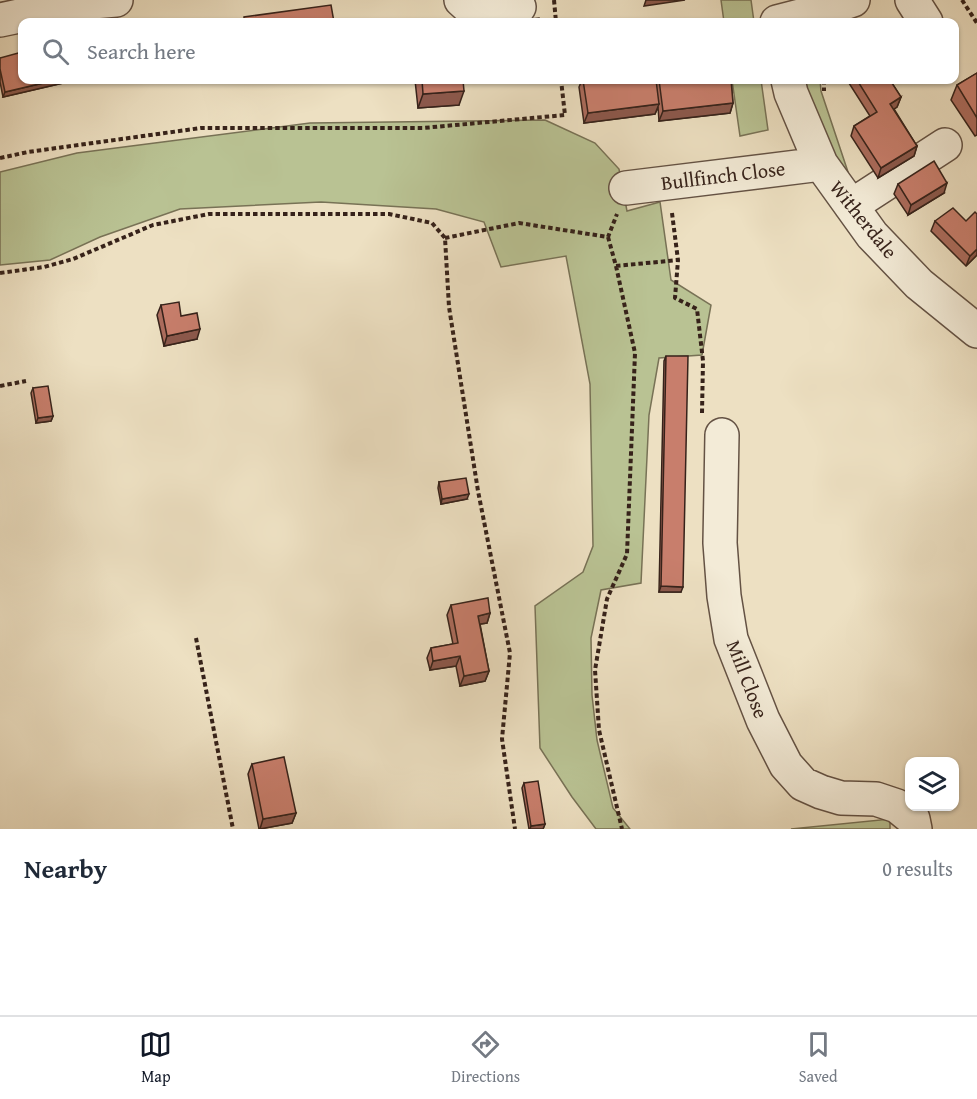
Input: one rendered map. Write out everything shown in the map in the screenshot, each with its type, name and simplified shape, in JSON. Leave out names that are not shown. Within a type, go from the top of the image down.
[{"type":"street","points":[[0,20],[81,3],[116,0]]},
{"type":"street","points":[[461,0],[472,10],[519,7]]},
{"type":"street","points":[[776,0],[778,18]]},
{"type":"street","points":[[793,18],[853,0]]},
{"type":"street","points":[[912,0],[923,18]]},
{"type":"street","name":"Witherdale","points":[[789,84],[821,164],[872,235],[919,284],[977,331]]},
{"type":"street","points":[[851,206],[945,145]]},
{"type":"street","name":"Bullfinch Close","points":[[626,188],[821,164]]},
{"type":"street","name":"Mill Close","points":[[722,435],[720,543],[724,596],[731,639],[763,720],[786,765],[803,784],[840,798],[876,800],[897,806],[913,819],[915,829]]},
{"type":"path","points":[[554,0],[556,18]]},
{"type":"path","points":[[962,0],[977,23]]},
{"type":"path","points":[[0,158],[27,152],[201,128],[423,128],[565,116],[561,84]]},
{"type":"path","points":[[668,182],[678,260],[675,298],[697,309],[703,361],[702,424],[722,425],[722,435]]},
{"type":"path","points":[[622,829],[599,730],[595,670],[607,599],[627,554],[635,353],[608,237],[626,188]]},
{"type":"path","points":[[0,273],[44,267],[73,259],[153,225],[209,214],[389,214],[432,223],[445,238],[451,319],[478,491],[510,653],[502,739],[515,829]]},
{"type":"path","points":[[445,238],[519,223],[608,237]]},
{"type":"path","points":[[616,266],[678,260]]},
{"type":"path","points":[[0,386],[26,381]]},
{"type":"path","points":[[196,638],[233,829]]},
{"type":"green space","points":[[721,0],[751,0],[753,18],[723,18]]},
{"type":"green space","points":[[733,84],[762,84],[768,130],[740,136]]},
{"type":"green space","points":[[804,84],[820,84],[848,172],[845,177],[828,149]]},
{"type":"green space","points":[[545,120],[595,143],[619,169],[627,211],[660,202],[671,280],[711,305],[702,355],[659,358],[649,415],[641,583],[601,590],[591,638],[592,695],[597,740],[613,808],[630,829],[596,829],[540,748],[535,606],[583,572],[593,546],[590,384],[566,256],[501,267],[484,222],[436,209],[321,202],[180,209],[100,237],[50,260],[0,265],[0,172],[77,153],[310,123]]},
{"type":"green space","points":[[890,819],[890,829],[791,829]]},
{"type":"building","points":[[331,5],[333,18],[244,18]]},
{"type":"building","points":[[18,53],[18,84],[39,84],[5,92],[0,58]]},
{"type":"building","points":[[977,73],[977,118],[957,85]]},
{"type":"building","points":[[422,84],[463,84],[464,91],[423,94]]},
{"type":"building","points":[[584,84],[656,84],[659,104],[588,113]]},
{"type":"building","points":[[660,84],[731,84],[733,103],[663,111]]},
{"type":"building","points":[[860,84],[893,84],[901,97],[890,104],[917,146],[881,168],[854,126],[877,112]]},
{"type":"building","points":[[934,161],[947,183],[911,205],[898,184]]},
{"type":"building","points":[[953,208],[966,221],[975,212],[977,214],[977,249],[970,256],[935,221]]},
{"type":"building","points":[[179,302],[181,316],[197,313],[200,329],[167,336],[161,305]]},
{"type":"building","points":[[666,356],[688,356],[683,587],[661,586]]},
{"type":"building","points":[[48,386],[53,416],[38,418],[33,388]]},
{"type":"building","points":[[466,478],[469,494],[442,499],[439,482]]},
{"type":"building","points":[[488,598],[490,613],[478,616],[489,671],[464,676],[460,656],[433,661],[431,648],[458,643],[451,605]]},
{"type":"building","points":[[284,757],[296,813],[263,819],[252,764]]},
{"type":"building","points":[[538,781],[545,824],[531,826],[524,783]]}]
